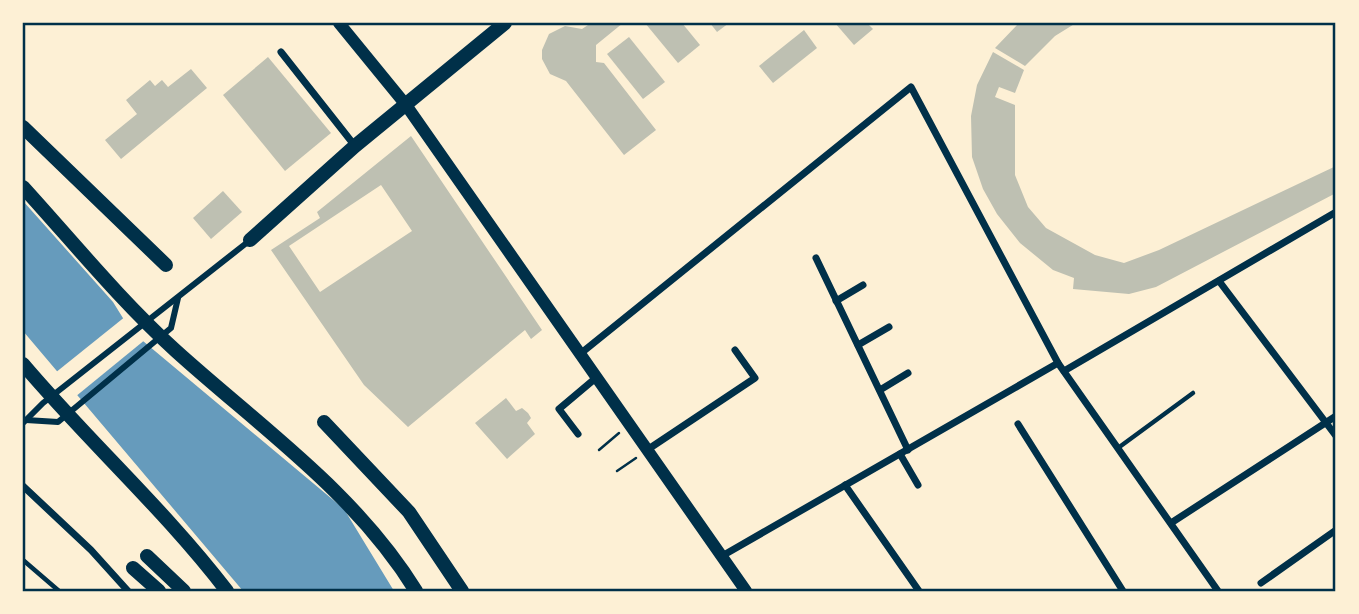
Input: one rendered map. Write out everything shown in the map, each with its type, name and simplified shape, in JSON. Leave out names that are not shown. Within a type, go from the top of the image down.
[{"type":"main road","points":[[250,240],[355,146],[505,23]]},
{"type":"main road","points":[[23,127],[166,265]]},
{"type":"main road","points":[[23,187],[117,293],[156,332],[345,499],[404,571],[416,591]]},
{"type":"main road","points":[[23,364],[76,427],[187,538],[227,591]]},
{"type":"main road","points":[[324,422],[409,512],[462,591]]},
{"type":"main road","points":[[147,556],[184,591]]},
{"type":"main road","points":[[133,568],[159,591]]},
{"type":"street","points":[[339,23],[406,105],[746,591]]},
{"type":"street","points":[[281,52],[355,146]]},
{"type":"street","points":[[580,354],[911,87],[1058,363],[1218,591]]},
{"type":"street","points":[[1064,371],[1336,212]]},
{"type":"street","points":[[24,422],[43,403],[156,312],[178,298],[250,240]]},
{"type":"street","points":[[816,258],[908,450]]},
{"type":"street","points":[[1219,281],[1336,436]]},
{"type":"street","points":[[836,301],[863,285]]},
{"type":"street","points":[[24,422],[58,422],[171,328],[178,298]]},
{"type":"street","points":[[858,345],[889,327]]},
{"type":"street","points":[[647,450],[755,378],[735,350]]},
{"type":"street","points":[[722,556],[1058,363]]},
{"type":"street","points":[[880,390],[908,373]]},
{"type":"street","points":[[578,433],[559,409],[597,377]]},
{"type":"street","points":[[1171,523],[1336,416]]},
{"type":"street","points":[[1018,424],[1123,591]]},
{"type":"street","points":[[900,454],[918,485]]},
{"type":"street","points":[[23,485],[91,550],[128,591]]},
{"type":"street","points":[[845,485],[919,591]]},
{"type":"street","points":[[1261,583],[1336,530]]},
{"type":"lane","points":[[1118,448],[1192,393]]},
{"type":"lane","points":[[23,560],[59,591]]},
{"type":"path","points":[[599,450],[630,425]]},
{"type":"path","points":[[617,471],[647,450]]},
{"type":"water","points":[[23,201],[113,302],[131,331],[344,509],[394,591],[243,591],[23,331]]},
{"type":"pier","points":[[126,316],[146,339],[75,397],[55,373]]},
{"type":"building","points":[[591,23],[623,23],[596,45],[596,62],[604,63],[656,130],[624,155],[566,81],[550,74],[542,59],[542,50],[549,34],[565,26],[582,29]]},
{"type":"building","points":[[645,23],[682,23],[700,45],[678,63]]},
{"type":"building","points":[[710,23],[729,23],[717,32]]},
{"type":"building","points":[[835,23],[867,23],[873,29],[854,45]]},
{"type":"building","points":[[1019,23],[1076,23],[1055,36],[1025,66],[995,48]]},
{"type":"building","points":[[804,30],[817,48],[773,83],[759,66]]},
{"type":"building","points":[[629,37],[665,82],[643,99],[607,54]]},
{"type":"building","points":[[993,52],[1024,70],[1015,93],[999,87],[995,97],[1015,105],[1015,175],[1028,207],[1046,228],[1095,255],[1124,263],[1159,250],[1336,166],[1336,193],[1156,287],[1129,294],[1073,289],[1074,278],[1053,270],[1020,243],[997,214],[983,189],[972,157],[971,116],[977,85]]},
{"type":"building","points":[[268,57],[331,133],[285,171],[223,95]]},
{"type":"building","points":[[191,69],[207,88],[121,159],[105,140],[137,114],[126,100],[150,80],[155,86],[162,80],[168,87]]},
{"type":"building","points":[[411,136],[542,330],[531,339],[525,330],[408,427],[364,385],[271,250],[320,218],[317,212]],"holes":[[[381,185],[412,231],[320,292],[289,246]]]},
{"type":"building","points":[[223,191],[242,212],[211,239],[193,218]]},
{"type":"building","points":[[506,398],[516,411],[522,408],[528,413],[531,418],[527,423],[535,434],[507,459],[475,423]]}]
